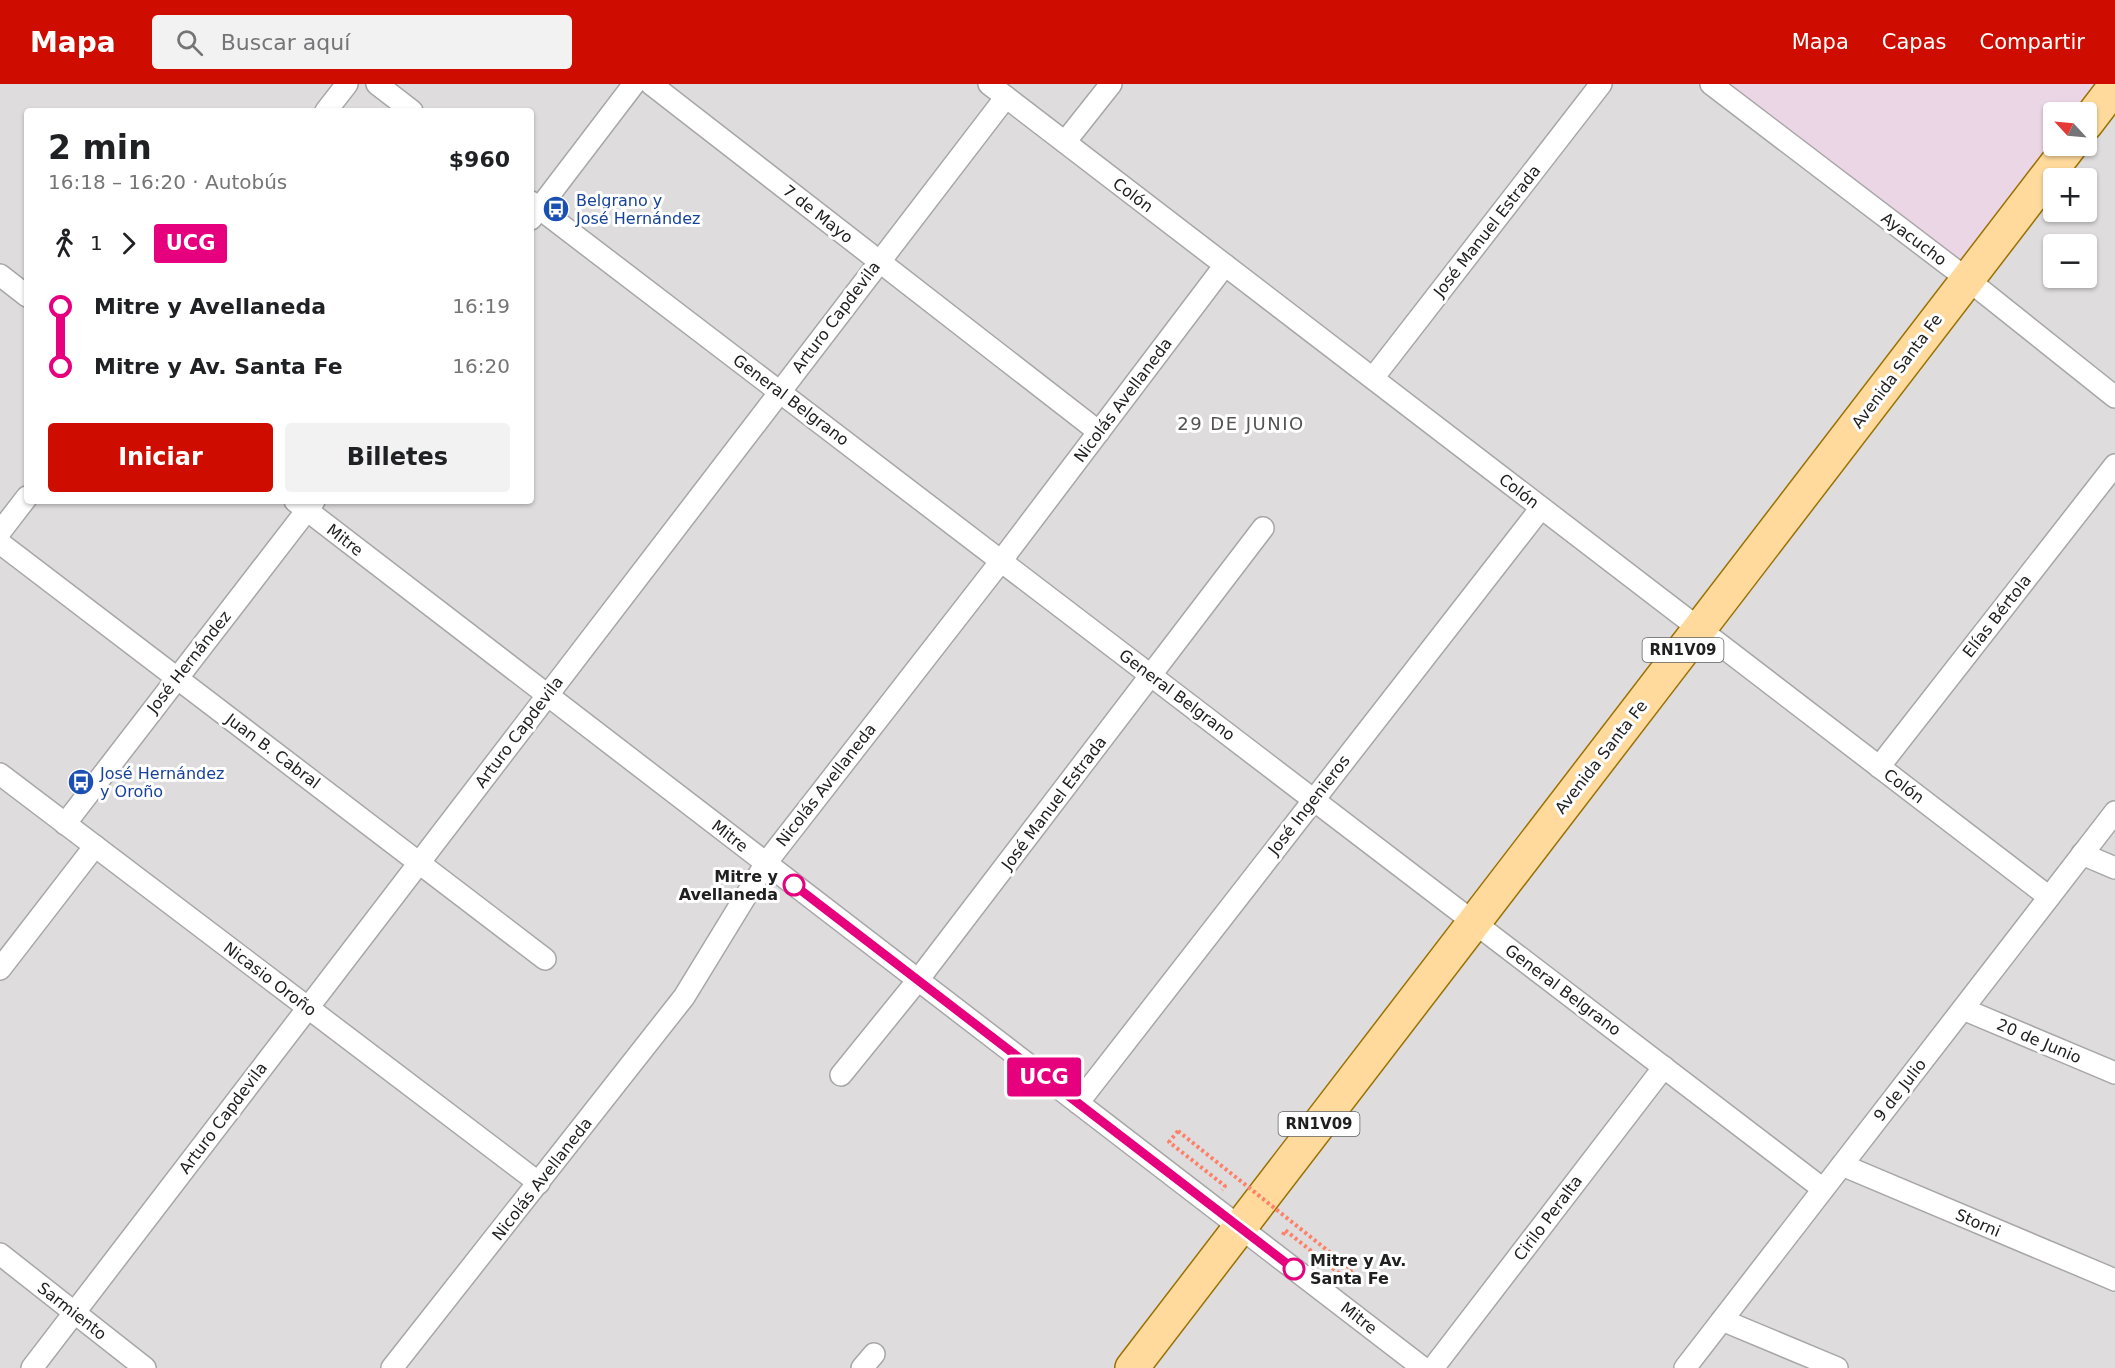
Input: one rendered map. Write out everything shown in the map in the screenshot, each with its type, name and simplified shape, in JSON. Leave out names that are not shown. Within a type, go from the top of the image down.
[{"type":"main road","points":[[2097,109],[2115,86]]},
{"type":"main road","name":"Avenida Santa Fe","points":[[1132,1368],[2062,156]]},
{"type":"street","points":[[328,108],[347,84]]},
{"type":"street","points":[[377,84],[408,108]]},
{"type":"street","points":[[534,210],[634,84]]},
{"type":"street","name":"7 de Mayo","points":[[651,84],[1099,432]]},
{"type":"street","name":"Colón","points":[[989,84],[2049,897]]},
{"type":"street","points":[[1065,142],[1111,84]]},
{"type":"street","name":"José Manuel Estrada","points":[[1373,378],[1601,84]]},
{"type":"street","name":"Ayacucho","points":[[1711,84],[1967,279],[2115,397]]},
{"type":"street","name":"Arturo Capdevila","points":[[32,1368],[1006,97]]},
{"type":"street","name":"General Belgrano","points":[[534,210],[779,391],[1823,1189]]},
{"type":"street","name":"Nicolás Avellaneda","points":[[392,1368],[684,997],[765,863],[1001,561],[1225,265]]},
{"type":"street","points":[[0,275],[24,294]]},
{"type":"street","name":"Elías Bértola","points":[[1879,766],[2115,465]]},
{"type":"street","points":[[0,532],[24,501]]},
{"type":"street","name":"Mitre","points":[[305,504],[547,695],[1424,1368]]},
{"type":"street","name":"José Hernández","points":[[65,824],[177,678],[305,504]]},
{"type":"street","name":"José Ingenieros","points":[[1078,1103],[1541,508]]},
{"type":"street","name":"José Manuel Estrada","points":[[842,1075],[918,980],[1263,528]]},
{"type":"street","name":"Juan B. Cabral","points":[[0,543],[545,959]]},
{"type":"street","name":"Nicasio Oroño","points":[[0,774],[539,1184]]},
{"type":"street","name":"9 de Julio","points":[[1684,1368],[2115,812]]},
{"type":"street","points":[[0,969],[94,846]]},
{"type":"street","points":[[2082,854],[2115,868]]},
{"type":"street","name":"20 de Junio","points":[[1963,1009],[2115,1073]]},
{"type":"street","name":"Cirilo Peralta","points":[[1433,1368],[1664,1067]]},
{"type":"street","name":"Storni","points":[[1842,1165],[2115,1280]]},
{"type":"street","name":"Sarmiento","points":[[0,1254],[145,1368]]},
{"type":"street","points":[[1722,1320],[1837,1368]]},
{"type":"path","points":[[1178,1131],[1352,1270],[1345,1278],[1285,1230],[1273,1252]]},
{"type":"shaded area","points":[[0,84],[1711,84],[2043,141],[2043,156],[2097,156],[2097,110],[2115,86],[2115,1368],[0,1368]]},
{"type":"shaded area","points":[[1711,84],[2115,84],[2096,102],[2043,102],[2043,156],[2047,156],[1967,279]]},
{"type":"bus line","name":"UCG","points":[[794,885],[1294,1269]]},
{"type":"place","name":"Belgrano y José Hernández","points":[[556,209]]},
{"type":"place","name":"José Hernández y Oroño","points":[[81,782]]},
{"type":"place","name":"Mitre y Avellaneda","points":[[794,885]]},
{"type":"place","name":"Mitre y Av. Santa Fe","points":[[1294,1269]]},
{"type":"district","name":"29 DE JUNIO","points":[[1241,423]]}]
